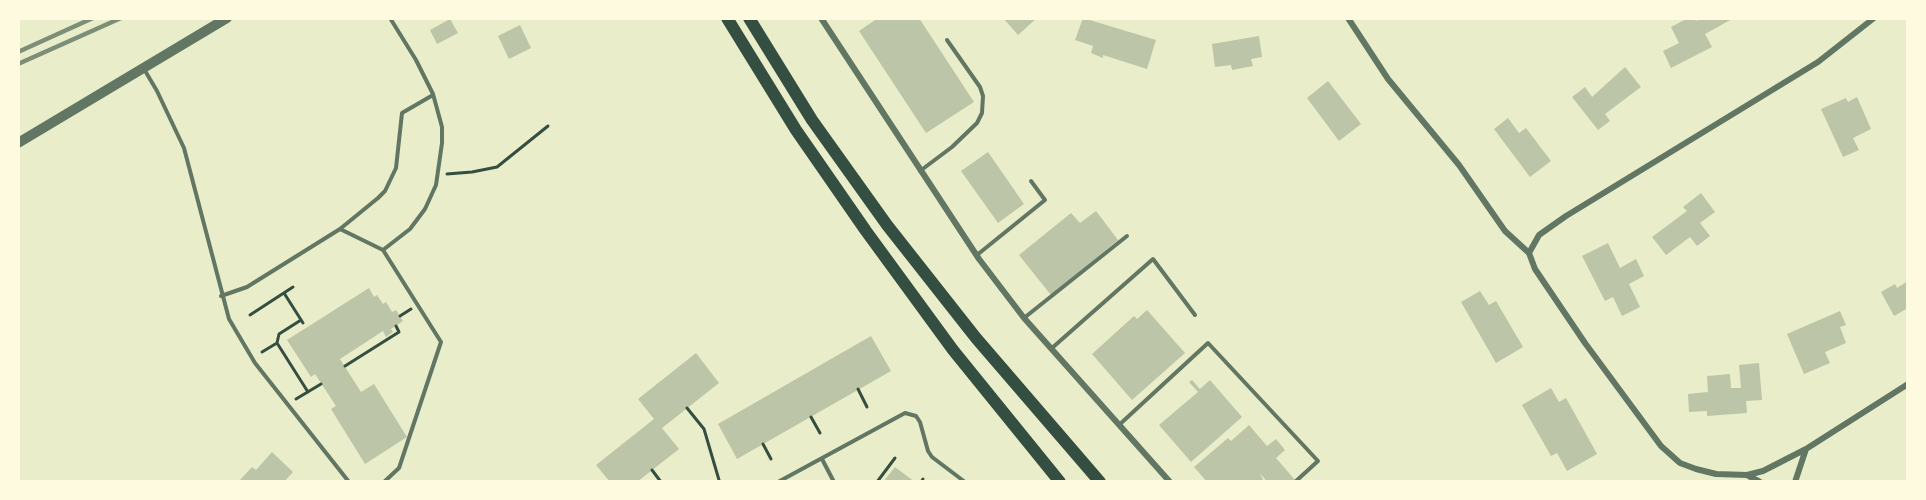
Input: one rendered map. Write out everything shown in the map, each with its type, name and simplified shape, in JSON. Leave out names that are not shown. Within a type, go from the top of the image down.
[{"type":"main road","points":[[727,18],[796,130],[866,231],[953,350],[1060,482]]},
{"type":"main road","points":[[749,18],[812,120],[887,225],[976,338],[1100,482]]},
{"type":"street","points":[[18,143],[227,18]]},
{"type":"street","points":[[821,18],[920,171],[977,255],[1024,318],[1170,482]]},
{"type":"street","points":[[1348,18],[1388,79],[1459,165],[1505,231],[1529,253],[1535,269],[1590,351],[1672,458],[1696,469],[1716,474],[1747,475],[1763,471],[1806,449],[1908,384]]},
{"type":"street","points":[[1529,253],[1539,235],[1566,216],[1818,62],[1874,18]]},
{"type":"street","points":[[1794,482],[1806,449]]},
{"type":"street","points":[[1747,475],[1760,482]]},
{"type":"lane","points":[[383,250],[418,220],[436,185],[442,127],[433,94],[416,60],[390,18]]},
{"type":"lane","points":[[920,171],[952,147],[977,123],[982,113],[983,96],[980,87],[947,40]]},
{"type":"lane","points":[[144,69],[184,148],[202,210],[221,296],[230,319],[255,363],[349,482]]},
{"type":"lane","points":[[221,296],[247,288],[340,229],[378,198],[391,181],[400,152],[402,113],[433,94]]},
{"type":"lane","points":[[977,255],[1045,200],[1031,181]]},
{"type":"lane","points":[[340,229],[383,250],[441,342],[399,468],[384,482]]},
{"type":"lane","points":[[1024,318],[1127,236]]},
{"type":"lane","points":[[1051,349],[1153,259],[1195,315]]},
{"type":"lane","points":[[1119,425],[1208,343],[1318,461],[1295,482]]},
{"type":"lane","points":[[778,482],[898,414],[911,413],[920,422],[928,451],[932,457],[965,482]]},
{"type":"lane","points":[[822,459],[834,482]]},
{"type":"path","points":[[447,174],[472,172],[497,166],[514,155],[548,126]]},
{"type":"path","points":[[250,315],[293,287]]},
{"type":"path","points":[[284,293],[302,321],[279,334],[277,343],[308,392]]},
{"type":"path","points":[[400,316],[411,308]]},
{"type":"path","points":[[345,366],[399,332],[396,326]]},
{"type":"path","points":[[262,352],[277,343]]},
{"type":"path","points":[[294,400],[321,384]]},
{"type":"path","points":[[858,389],[867,407]]},
{"type":"path","points":[[687,408],[704,429],[719,480]]},
{"type":"path","points":[[811,417],[820,433]]},
{"type":"path","points":[[763,444],[771,459]]},
{"type":"path","points":[[874,482],[895,458]]},
{"type":"path","points":[[652,470],[661,482]]},
{"type":"building","points":[[878,18],[919,18],[974,102],[926,133],[859,31]]},
{"type":"building","points":[[1003,18],[1037,18],[1018,35]]},
{"type":"building","points":[[1083,18],[1156,40],[1147,69],[1091,53],[1093,46],[1075,40]]},
{"type":"building","points":[[1688,18],[1694,18],[1696,21],[1702,18],[1734,18],[1705,34],[1712,47],[1671,68],[1663,51],[1679,43],[1671,27]]},
{"type":"building","points":[[450,19],[458,33],[437,44],[430,30]]},
{"type":"building","points":[[520,25],[531,48],[509,59],[498,36]]},
{"type":"building","points":[[1259,36],[1262,57],[1251,59],[1253,66],[1232,70],[1231,65],[1215,67],[1212,44]]},
{"type":"building","points":[[1625,67],[1641,87],[1605,114],[1610,121],[1598,130],[1572,97],[1585,87],[1592,97]]},
{"type":"building","points":[[1328,81],[1361,124],[1339,141],[1307,98]]},
{"type":"building","points":[[1857,97],[1871,129],[1853,138],[1859,150],[1843,157],[1821,109],[1846,98],[1848,102]]},
{"type":"building","points":[[1508,118],[1519,133],[1526,128],[1551,161],[1530,177],[1494,129]]},
{"type":"building","points":[[988,152],[1024,204],[998,223],[961,171]]},
{"type":"building","points":[[1701,193],[1715,212],[1700,223],[1710,236],[1697,246],[1690,237],[1666,255],[1652,237],[1687,211],[1683,207]]},
{"type":"building","points":[[1096,211],[1118,240],[1051,295],[1019,255],[1071,213],[1080,223]]},
{"type":"building","points":[[1608,243],[1620,268],[1636,259],[1644,276],[1629,284],[1640,307],[1622,316],[1613,297],[1605,301],[1582,256]]},
{"type":"building","points":[[1908,281],[1908,308],[1894,316],[1881,292],[1895,284],[1897,288]]},
{"type":"building","points":[[369,288],[374,297],[377,295],[383,304],[386,302],[392,312],[396,310],[403,321],[391,329],[393,332],[386,337],[383,331],[340,359],[361,392],[374,384],[407,437],[365,464],[331,409],[336,406],[315,374],[311,377],[287,340]]},
{"type":"building","points":[[1480,291],[1489,305],[1496,301],[1523,347],[1496,363],[1461,302]]},
{"type":"building","points":[[1147,310],[1185,353],[1132,400],[1092,354],[1134,316],[1137,319]]},
{"type":"building","points":[[1840,311],[1846,325],[1840,327],[1846,343],[1825,352],[1830,363],[1804,374],[1787,334]]},
{"type":"building","points":[[871,336],[891,371],[737,459],[718,424]]},
{"type":"building","points":[[696,353],[719,383],[662,428],[679,449],[637,482],[610,482],[596,465],[654,419],[638,399]]},
{"type":"building","points":[[1759,363],[1762,400],[1746,401],[1747,413],[1707,416],[1707,411],[1689,412],[1688,394],[1708,392],[1707,376],[1730,374],[1731,388],[1741,388],[1739,365]]},
{"type":"building","points":[[1192,380],[1200,389],[1210,380],[1242,417],[1191,462],[1159,425],[1198,392],[1189,382]]},
{"type":"building","points":[[1551,388],[1559,402],[1566,398],[1597,454],[1567,471],[1557,453],[1551,456],[1522,405]]},
{"type":"building","points":[[1249,425],[1267,446],[1276,439],[1285,450],[1276,458],[1295,480],[1293,482],[1267,482],[1260,473],[1264,482],[1207,482],[1194,467],[1228,438],[1231,441]]},
{"type":"building","points":[[272,452],[293,472],[284,482],[239,481],[252,467],[256,470]]},
{"type":"building","points":[[895,467],[915,482],[883,482]]},
{"type":"railway","points":[[18,52],[93,18]]},
{"type":"railway","points":[[18,64],[121,18]]}]
